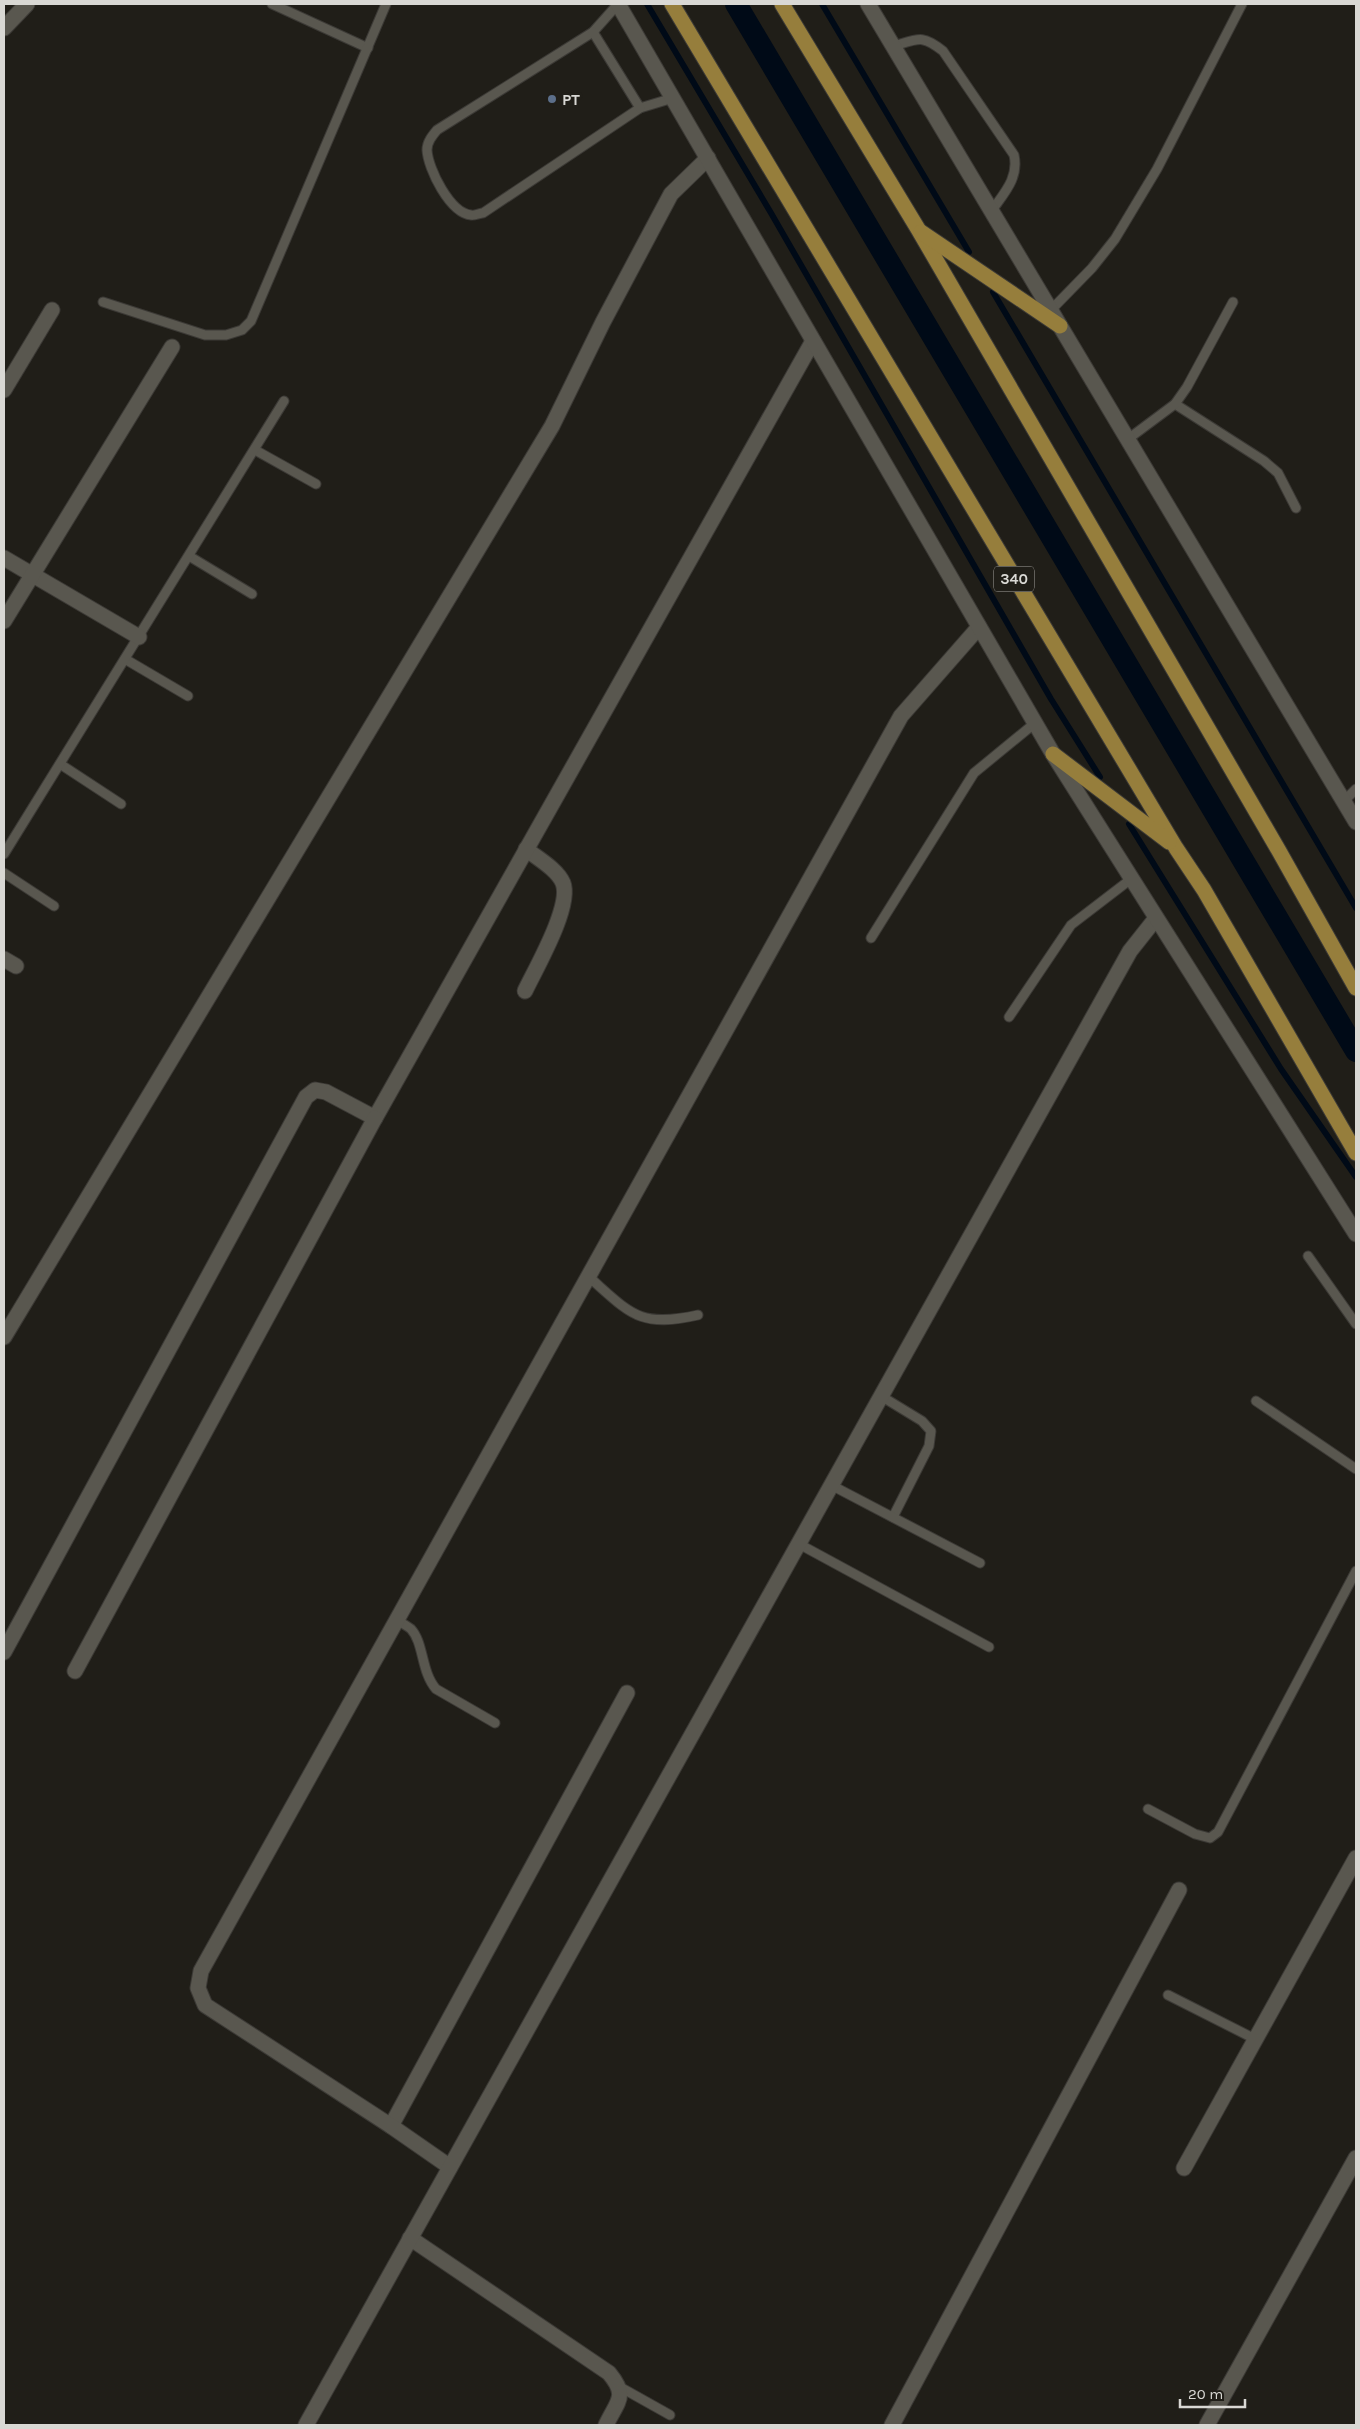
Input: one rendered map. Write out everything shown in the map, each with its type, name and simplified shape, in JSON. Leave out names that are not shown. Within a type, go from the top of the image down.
[{"type":"highway","name":"340","points":[[672,4],[1176,848],[1209,899],[1356,1153]]},
{"type":"highway","points":[[782,4],[918,230],[1279,851],[1356,988]]},
{"type":"highway","points":[[918,230],[1060,326]]},
{"type":"highway","points":[[1053,754],[1176,848]]},
{"type":"street","points":[[4,28],[27,4]]},
{"type":"street","points":[[618,4],[1053,754],[1356,1234]]},
{"type":"street","points":[[868,4],[1356,822]]},
{"type":"street","points":[[4,1337],[552,426],[603,322],[671,194],[708,158]]},
{"type":"street","points":[[4,390],[52,310]]},
{"type":"street","points":[[75,1671],[375,1118],[814,341]]},
{"type":"street","points":[[4,621],[172,347]]},
{"type":"street","points":[[4,558],[139,637]]},
{"type":"street","points":[[450,2167],[391,2126],[205,2005],[198,1988],[202,1971],[901,716],[979,627]]},
{"type":"street","points":[[525,991],[559,920],[564,896],[563,883],[556,873],[526,849]]},
{"type":"street","points":[[306,2425],[1130,951],[1153,922]]},
{"type":"street","points":[[4,1652],[306,1097],[314,1090],[326,1092],[375,1118]]},
{"type":"street","points":[[391,2126],[627,1693]]},
{"type":"street","points":[[1184,2168],[1356,1858]]},
{"type":"street","points":[[892,2425],[1179,1890]]},
{"type":"street","points":[[1207,2425],[1356,2158]]},
{"type":"street","points":[[410,2238],[608,2373],[620,2387],[621,2396],[606,2425]]},
{"type":"lane","points":[[272,4],[368,48]]},
{"type":"lane","points":[[103,302],[205,335],[226,335],[242,330],[251,321],[386,4]]},
{"type":"lane","points":[[618,4],[594,32],[437,130],[430,138],[427,149],[432,172],[440,186],[449,200],[460,210],[471,215],[483,213],[640,108],[673,98]]},
{"type":"lane","points":[[1051,310],[1092,268],[1115,239],[1157,169],[1242,4]]},
{"type":"lane","points":[[594,32],[640,108]]},
{"type":"lane","points":[[894,46],[920,37],[932,42],[943,51],[1014,156],[1016,166],[1013,180],[993,209],[993,213]]},
{"type":"lane","points":[[1128,439],[1175,404],[1187,387],[1232,302]]},
{"type":"lane","points":[[4,854],[284,401]]},
{"type":"lane","points":[[1175,404],[1264,461],[1278,473],[1296,508]]},
{"type":"lane","points":[[255,450],[316,484]]},
{"type":"lane","points":[[189,556],[252,594]]},
{"type":"lane","points":[[125,659],[188,696]]},
{"type":"lane","points":[[871,938],[974,772],[1035,722]]},
{"type":"lane","points":[[60,764],[121,804]]},
{"type":"lane","points":[[1344,801],[1356,789]]},
{"type":"lane","points":[[4,873],[54,906]]},
{"type":"lane","points":[[1009,1017],[1072,925],[1131,879]]},
{"type":"lane","points":[[1308,1256],[1356,1324]]},
{"type":"lane","points":[[589,1277],[626,1309],[648,1320],[671,1321],[698,1315]]},
{"type":"lane","points":[[881,1396],[922,1421],[930,1431],[929,1446],[893,1518]]},
{"type":"lane","points":[[1256,1401],[1356,1469]]},
{"type":"lane","points":[[831,1485],[980,1563]]},
{"type":"lane","points":[[798,1544],[989,1647]]},
{"type":"lane","points":[[1148,1809],[1195,1834],[1210,1838],[1218,1832],[1356,1572]]},
{"type":"lane","points":[[397,1620],[411,1630],[417,1640],[421,1659],[431,1684],[436,1689],[495,1723]]},
{"type":"lane","points":[[1168,1995],[1255,2039]]},
{"type":"lane","points":[[620,2387],[670,2415]]},
{"type":"waterway","points":[[647,4],[771,213],[1051,699],[1100,777]]},
{"type":"waterway","points":[[736,4],[1356,1051]]},
{"type":"waterway","points":[[822,4],[969,252]]},
{"type":"waterway","points":[[993,292],[1356,908]]},
{"type":"waterway","points":[[1129,824],[1281,1069],[1356,1177]]},
{"type":"place","name":"PT","points":[[552,99]]}]
